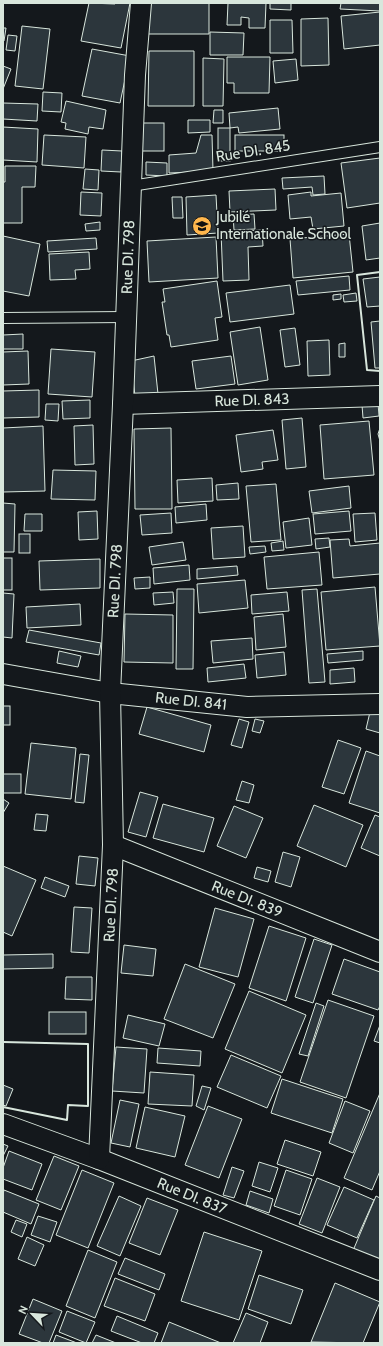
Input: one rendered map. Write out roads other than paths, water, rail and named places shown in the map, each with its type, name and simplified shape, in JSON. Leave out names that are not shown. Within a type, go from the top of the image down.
[{"type":"street","name":"Rue DI. 798","points":[[99,1159],[114,845],[110,693],[123,404],[135,75],[141,3]]},
{"type":"street","name":"Rue DI. 843","points":[[123,404],[380,396]]},
{"type":"street","name":"Rue DI. 841","points":[[3,674],[110,693],[247,707],[380,704]]},
{"type":"street","name":"Rue DI. 839","points":[[114,845],[380,952]]},
{"type":"street","name":"Rue DI. 837","points":[[3,1124],[99,1159],[380,1270]]},
{"type":"lane","name":"Rue DI. 845","points":[[131,186],[380,147]]},
{"type":"lane","points":[[3,318],[126,316]]},
{"type":"place","name":"Jubilé Internationale School","points":[[202,226]]}]
